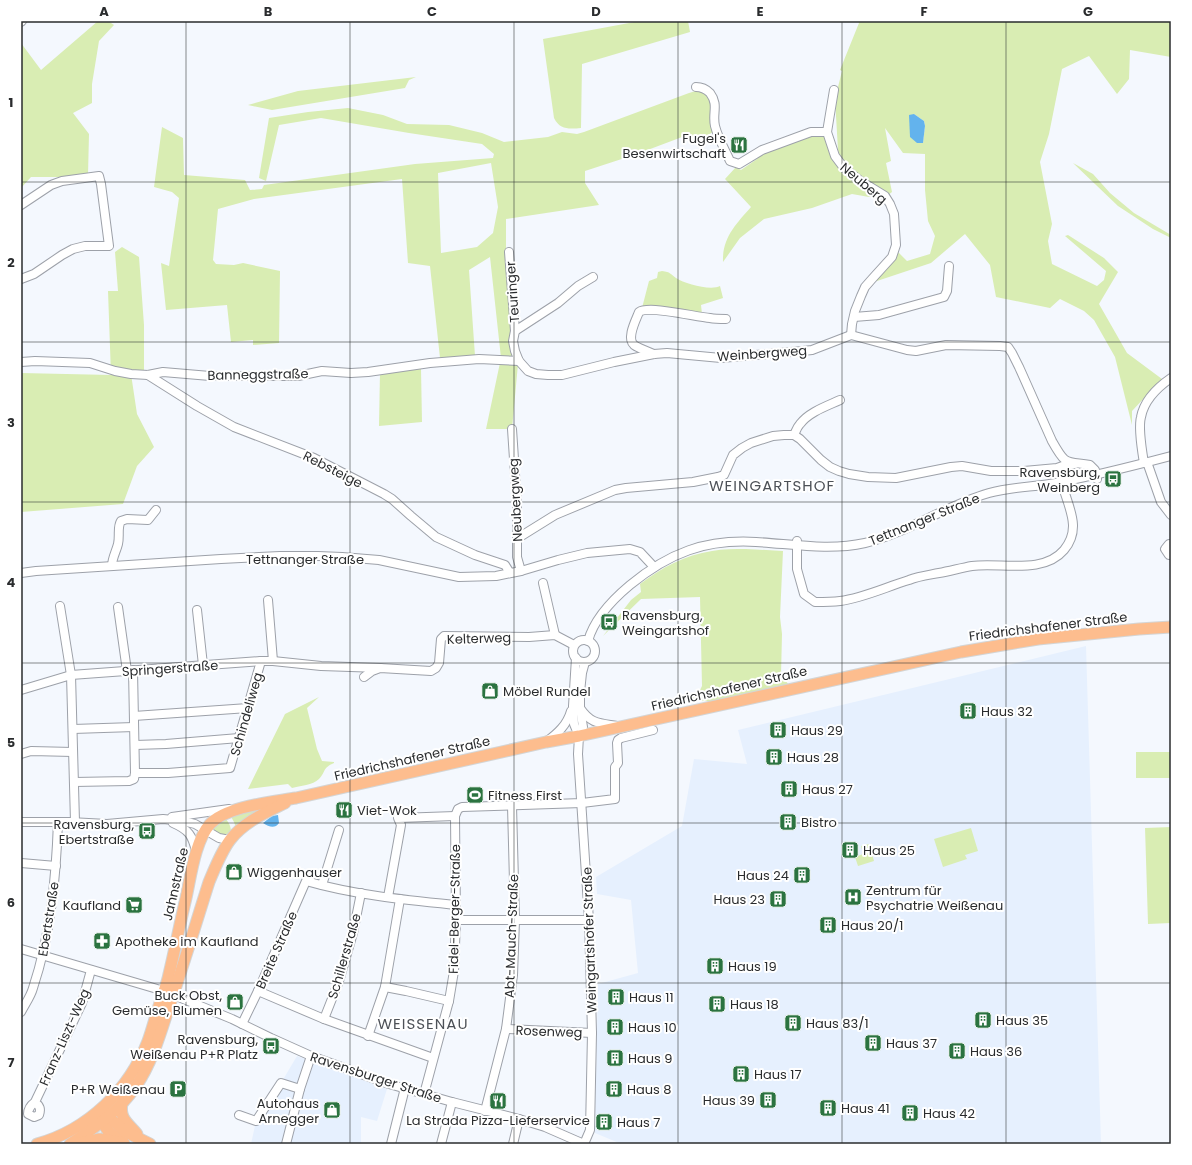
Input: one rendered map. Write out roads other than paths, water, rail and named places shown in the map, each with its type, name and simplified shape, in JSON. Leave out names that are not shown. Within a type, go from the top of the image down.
[{"type":"main road","name":"Friedrichshafener Straße","points":[[245,807],[296,798],[961,652],[1038,639],[1171,627]]},
{"type":"main road","name":"Friedrichshafener Straße","points":[[230,840],[245,825],[261,814],[296,798]]},
{"type":"main road","name":"Jahnstraße","points":[[37,1144],[65,1134],[102,1115],[122,1103],[136,1086],[150,1063],[169,992],[169,977],[196,851],[205,831],[215,819],[245,807]]},
{"type":"main road","name":"Jahnstraße","points":[[70,1144],[102,1115],[140,1060],[169,992],[209,882],[230,840]]},
{"type":"main road","points":[[122,1103],[122,1117],[146,1142]]},
{"type":"main road","points":[[102,1115],[126,1132],[146,1142]]},
{"type":"main road","points":[[102,1115],[108,1131],[125,1143]]},
{"type":"main road","points":[[74,1144],[100,1139],[125,1143]]},
{"type":"street","points":[[696,87],[704,88],[714,99],[715,126],[730,161],[739,164],[762,150],[810,132],[827,132]]},
{"type":"street","name":"Neuberg","points":[[834,90],[827,132],[835,156],[844,168],[859,180],[885,196],[894,214],[895,251],[892,257],[865,287],[857,305],[851,335]]},
{"type":"street","points":[[21,205],[51,185],[62,181],[99,176],[109,246],[85,246],[73,249],[34,274],[21,279]]},
{"type":"street","name":"Teuringer","points":[[509,252],[515,331]]},
{"type":"street","points":[[854,317],[879,315],[944,297],[947,291],[949,266]]},
{"type":"street","points":[[519,361],[513,341],[515,331],[558,304],[578,286],[593,277]]},
{"type":"street","name":"Weinbergweg","points":[[654,354],[634,345],[630,339],[639,312],[642,310],[659,310],[726,319]]},
{"type":"street","points":[[851,335],[916,351],[946,345],[1008,347],[1019,367],[1052,441],[1064,459],[1068,462],[1076,464]]},
{"type":"street","name":"Weinbergweg","points":[[519,361],[528,371],[536,374],[562,375],[654,354],[667,353],[721,358],[812,350],[851,335]]},
{"type":"street","name":"Banneggstraße","points":[[21,362],[90,363],[115,371],[148,375],[163,372],[210,376],[298,376],[322,371],[351,373],[368,372],[430,363],[479,359],[519,361]]},
{"type":"street","name":"Rebsteige","points":[[148,375],[234,427],[314,458],[384,494],[392,499],[436,537],[475,555],[505,565],[510,573]]},
{"type":"street","points":[[1171,378],[1158,389],[1149,400],[1140,417],[1140,429],[1146,463],[1161,502],[1171,515]]},
{"type":"street","points":[[794,435],[799,425],[804,420],[821,408],[840,400]]},
{"type":"street","name":"Neubergweg","points":[[512,429],[517,504],[517,557],[520,571]]},
{"type":"street","points":[[518,538],[555,515],[615,490],[693,482],[724,475],[733,455],[751,443],[772,436],[794,435],[830,467],[849,474],[868,477],[896,478],[962,466],[991,471],[1024,471],[1058,468],[1068,464],[1076,464],[1090,465],[1094,467],[1097,477]]},
{"type":"street","name":"Tettnanger Straße","points":[[588,641],[590,634],[610,604],[624,590],[665,560],[688,550],[709,544],[741,542],[797,543],[831,547],[867,542],[900,531],[960,503],[991,493],[1062,480],[1097,477],[1171,456]]},
{"type":"street","points":[[797,543],[797,569],[804,594],[815,602],[840,601],[911,579],[973,566],[1038,565],[1059,555],[1065,549],[1073,532],[1074,523],[1062,480]]},
{"type":"street","points":[[112,566],[112,561],[118,542],[119,523],[121,520],[148,520],[156,510]]},
{"type":"street","points":[[1171,544],[1169,544],[1165,550],[1169,555],[1171,555]]},
{"type":"street","name":"Tettnanger Straße","points":[[21,573],[280,556],[342,557],[379,560],[458,577],[496,576],[587,554],[630,549],[640,552],[654,567]]},
{"type":"street","points":[[543,583],[555,635],[574,645]]},
{"type":"street","points":[[268,600],[273,661]]},
{"type":"street","points":[[60,606],[71,675],[75,822]]},
{"type":"street","points":[[74,782],[129,781],[134,779],[136,773],[134,716],[130,670],[118,607]]},
{"type":"street","points":[[197,610],[203,665]]},
{"type":"street","name":"Kelterweg","points":[[321,666],[431,671],[436,668],[439,663],[441,639],[444,636],[528,637],[555,635]]},
{"type":"street","points":[[546,742],[565,725],[576,707],[576,658],[573,650],[574,645],[579,641],[585,640],[594,646],[594,654],[591,659],[581,662],[576,658]]},
{"type":"street","name":"Springerstraße","points":[[21,690],[71,675],[130,670],[261,661],[321,666]]},
{"type":"street","name":"Schindeliweg","points":[[136,773],[168,773],[230,768],[261,661]]},
{"type":"street","points":[[579,736],[574,724],[585,662]]},
{"type":"street","points":[[364,677],[372,671],[380,668]]},
{"type":"street","points":[[576,707],[586,717],[594,721],[622,726]]},
{"type":"street","points":[[134,716],[248,708]]},
{"type":"street","points":[[73,728],[134,727]]},
{"type":"street","points":[[388,897],[401,825],[398,818],[455,816],[458,809],[462,807],[512,806],[616,799],[615,768],[618,763],[616,743],[620,738],[653,730]]},
{"type":"street","name":"Weingartshofer Straße","points":[[579,736],[578,754],[589,920],[592,1033],[590,1130],[584,1144]]},
{"type":"street","points":[[135,745],[239,738]]},
{"type":"street","points":[[21,754],[31,752],[73,752]]},
{"type":"street","name":"Abt-Mauch-Straße","points":[[485,1110],[506,1030],[513,975],[515,920],[512,806]]},
{"type":"street","points":[[163,820],[171,817],[245,807]]},
{"type":"street","name":"Fidel-Berger-Straße","points":[[424,1094],[449,1001],[454,971],[456,920],[455,816]]},
{"type":"street","points":[[163,820],[182,827],[188,831],[193,839],[196,851]]},
{"type":"street","points":[[21,822],[75,822],[107,824],[163,820],[183,821],[194,824],[219,838],[230,840]]},
{"type":"street","name":"Ebertstraße","points":[[21,1012],[33,989],[42,956],[51,910],[56,866],[58,822]]},
{"type":"street","points":[[339,830],[322,885],[400,899],[456,905]]},
{"type":"street","points":[[21,863],[56,866]]},
{"type":"street","name":"Breite Straße","points":[[242,1024],[306,881],[322,885]]},
{"type":"street","name":"Schillerstraße","points":[[324,1019],[339,981],[353,933],[361,893]]},
{"type":"street","points":[[368,1036],[385,987],[400,899]]},
{"type":"street","points":[[456,920],[589,920]]},
{"type":"street","name":"Ravensburger Straße","points":[[21,949],[169,992],[311,1056],[389,1084],[546,1127],[584,1144]]},
{"type":"street","name":"Franz-Liszt-Weg","points":[[35,1102],[82,1003],[91,970]]},
{"type":"street","points":[[385,987],[449,1001]]},
{"type":"street","points":[[258,991],[368,1036],[433,1058]]},
{"type":"street","name":"Rosenweg","points":[[506,1030],[592,1033]]},
{"type":"street","points":[[286,1144],[300,1089],[311,1056]]},
{"type":"street","points":[[239,1115],[256,1121],[281,1083],[300,1089]]},
{"type":"street","points":[[391,1144],[405,1088]]},
{"type":"street","points":[[441,1144],[452,1102]]},
{"type":"street","points":[[513,1144],[518,1119]]},
{"type":"water","points":[[914,114],[924,121],[925,126],[923,143],[917,143],[910,137],[909,115]]},
{"type":"water","points":[[278,815],[279,823],[276,826],[274,827],[263,823],[272,816]]},
{"type":"place","name":"Fugel's Besenwirtschaft","points":[[739,145]]},
{"type":"place","name":"Ravensburg, Weinberg","points":[[1113,479]]},
{"type":"place","name":"Ravensburg, Weingartshof","points":[[609,622]]},
{"type":"place","name":"Möbel Rundel","points":[[490,691]]},
{"type":"place","name":"Haus 32","points":[[968,711]]},
{"type":"place","name":"Haus 29","points":[[778,730]]},
{"type":"place","name":"Haus 28","points":[[774,757]]},
{"type":"place","name":"Haus 27","points":[[789,789]]},
{"type":"place","name":"Fitness First","points":[[475,795]]},
{"type":"place","name":"Viet-Wok","points":[[344,810]]},
{"type":"place","name":"Bistro","points":[[788,822]]},
{"type":"place","name":"Ravensburg, Ebertstraße","points":[[147,831]]},
{"type":"place","name":"Haus 25","points":[[850,850]]},
{"type":"place","name":"Wiggenhauser","points":[[234,872]]},
{"type":"place","name":"Haus 24","points":[[802,875]]},
{"type":"place","name":"Zentrum für Psychatrie Weißenau","points":[[853,897]]},
{"type":"place","name":"Haus 23","points":[[778,899]]},
{"type":"place","name":"Kaufland","points":[[134,905]]},
{"type":"place","name":"Haus 20/1","points":[[828,925]]},
{"type":"place","name":"Apotheke im Kaufland","points":[[102,941]]},
{"type":"place","name":"Haus 19","points":[[715,966]]},
{"type":"place","name":"Haus 11","points":[[616,997]]},
{"type":"place","name":"Buck Obst, Gemüse, Blumen","points":[[235,1002]]},
{"type":"place","name":"Haus 18","points":[[717,1004]]},
{"type":"place","name":"Haus 35","points":[[983,1020]]},
{"type":"place","name":"Haus 83/1","points":[[793,1023]]},
{"type":"place","name":"Haus 10","points":[[615,1027]]},
{"type":"place","name":"Haus 37","points":[[873,1043]]},
{"type":"place","name":"Ravensburg, Weißenau P+R Platz","points":[[271,1046]]},
{"type":"place","name":"Haus 36","points":[[957,1051]]},
{"type":"place","name":"Haus 9","points":[[615,1058]]},
{"type":"place","name":"Haus 17","points":[[741,1074]]},
{"type":"place","name":"P+R Weißenau","points":[[178,1089]]},
{"type":"place","name":"Haus 8","points":[[614,1089]]},
{"type":"place","name":"Haus 39","points":[[768,1100]]},
{"type":"place","name":"La Strada Pizza-Lieferservice","points":[[498,1101]]},
{"type":"place","name":"Haus 41","points":[[828,1108]]},
{"type":"place","name":"Autohaus Arnegger","points":[[332,1110]]},
{"type":"place","name":"Haus 42","points":[[910,1113]]},
{"type":"place","name":"Haus 7","points":[[604,1122]]},
{"type":"district","name":"WEINGARTSHOF","points":[[772,486]]},
{"type":"district","name":"WEISSENAU","points":[[423,1024]]}]
